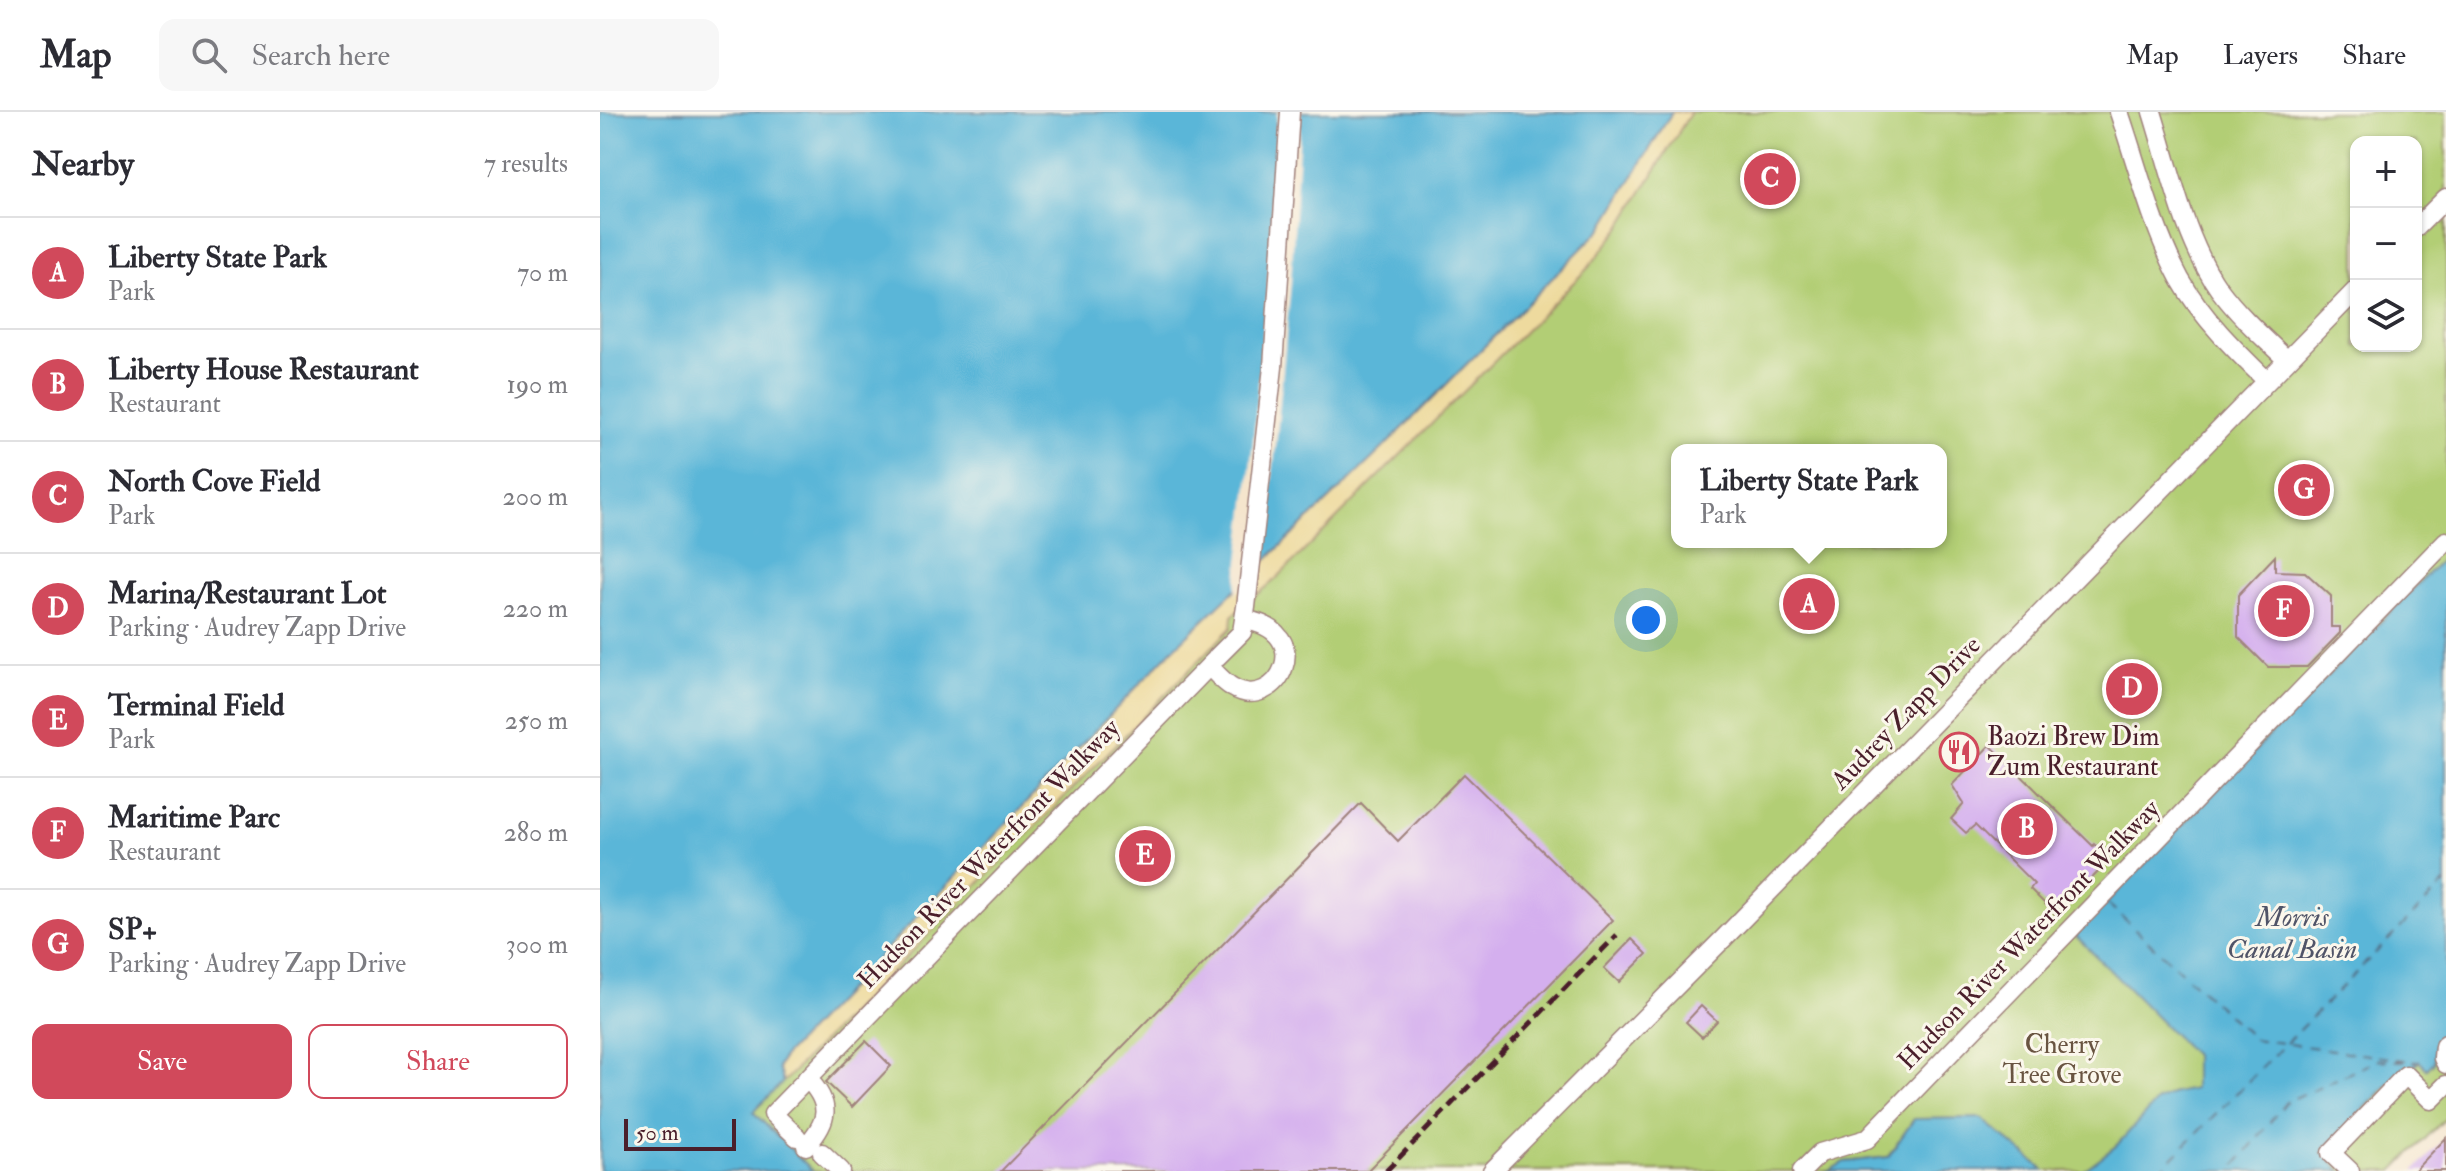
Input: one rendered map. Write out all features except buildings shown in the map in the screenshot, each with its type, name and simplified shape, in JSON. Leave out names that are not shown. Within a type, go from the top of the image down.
[{"type":"street","name":"Hudson River Waterfront Walkway","points":[[841,1171],[807,1146],[773,1114],[1242,632],[1273,367],[1290,112]]},
{"type":"street","points":[[2119,112],[2167,250],[2188,291],[2226,341],[2267,381]]},
{"type":"street","points":[[2152,112],[2190,232],[2210,275],[2230,303],[2287,360]]},
{"type":"street","points":[[2132,151],[2161,142]]},
{"type":"street","points":[[2422,222],[2446,198]]},
{"type":"street","name":"Audrey Zapp Drive","points":[[1492,1171],[1724,938],[2350,296]]},
{"type":"street","name":"Hudson River Waterfront Walkway","points":[[1802,1171],[1820,1153],[1867,1139],[2446,541]]},
{"type":"street","points":[[1213,662],[1232,688],[1249,693],[1262,691],[1279,678],[1286,654],[1280,638],[1245,614]]},
{"type":"street","points":[[2446,1044],[2443,1058],[2446,1064]]},
{"type":"street","points":[[2350,1171],[2331,1153],[2406,1075],[2431,1100],[2446,1085]]},
{"type":"street","points":[[807,1078],[822,1097],[825,1113],[821,1129],[807,1146]]},
{"type":"green space","name":"Cherry Tree Grove","points":[[1672,112],[2446,112],[2446,555],[2075,935],[2194,1054],[2195,1089],[2171,1094],[2116,1146],[2083,1171],[2045,1171],[1981,1118],[1914,1119],[1888,1157],[1844,1162],[1829,1171],[813,1171],[753,1112],[782,1082],[778,1068],[783,1057],[1173,649],[1381,450],[1602,228]]},
{"type":"green space","points":[[2446,1034],[2446,1121],[2393,1171],[2341,1171],[2321,1153],[2406,1066],[2419,1061],[2427,1069],[2434,1062],[2434,1047]]},
{"type":"sand","points":[[1672,112],[1691,112],[1620,228],[1588,268],[1275,580],[1232,616],[1231,628],[783,1082],[778,1068],[783,1057],[1173,649],[1381,450],[1602,228]]},
{"type":"water","points":[[600,112],[1672,112],[1602,228],[1381,450],[1173,649],[783,1057],[778,1068],[783,1082],[753,1112],[813,1171],[600,1171]]},
{"type":"water","name":"Morris Canal Basin","points":[[2446,555],[2446,1034],[2434,1047],[2434,1062],[2427,1069],[2419,1061],[2411,1070],[2406,1066],[2322,1152],[2341,1171],[2083,1171],[2116,1146],[2157,1101],[2194,1089],[2194,1055],[2075,935]]},
{"type":"water","points":[[1981,1118],[2045,1171],[1829,1171],[1844,1162],[1888,1157],[1914,1119]]},
{"type":"pier","points":[[1277,112],[1301,112],[1291,283],[1262,569],[1235,595],[1268,280]]},
{"type":"ferry route","points":[[2159,1171],[2446,882]]},
{"type":"ferry route","points":[[2108,904],[2254,1039],[2418,1062],[2378,1060],[2286,1102],[2231,1171]]},
{"type":"railway","points":[[1386,1171],[1617,935]]},
{"type":"place","name":"North Cove Field","points":[[1770,179]]},
{"type":"place","name":"SP+","points":[[2304,490]]},
{"type":"place","name":"Liberty State Park","points":[[1809,604]]},
{"type":"place","name":"Maritime Parc","points":[[2284,611]]},
{"type":"place","name":"Marina/Restaurant Lot","points":[[2132,689]]},
{"type":"place","name":"Baozi Brew Dim Zum Restaurant","points":[[1959,752]]},
{"type":"place","name":"Liberty House Restaurant","points":[[2027,829]]},
{"type":"place","name":"Terminal Field","points":[[1145,856]]}]
